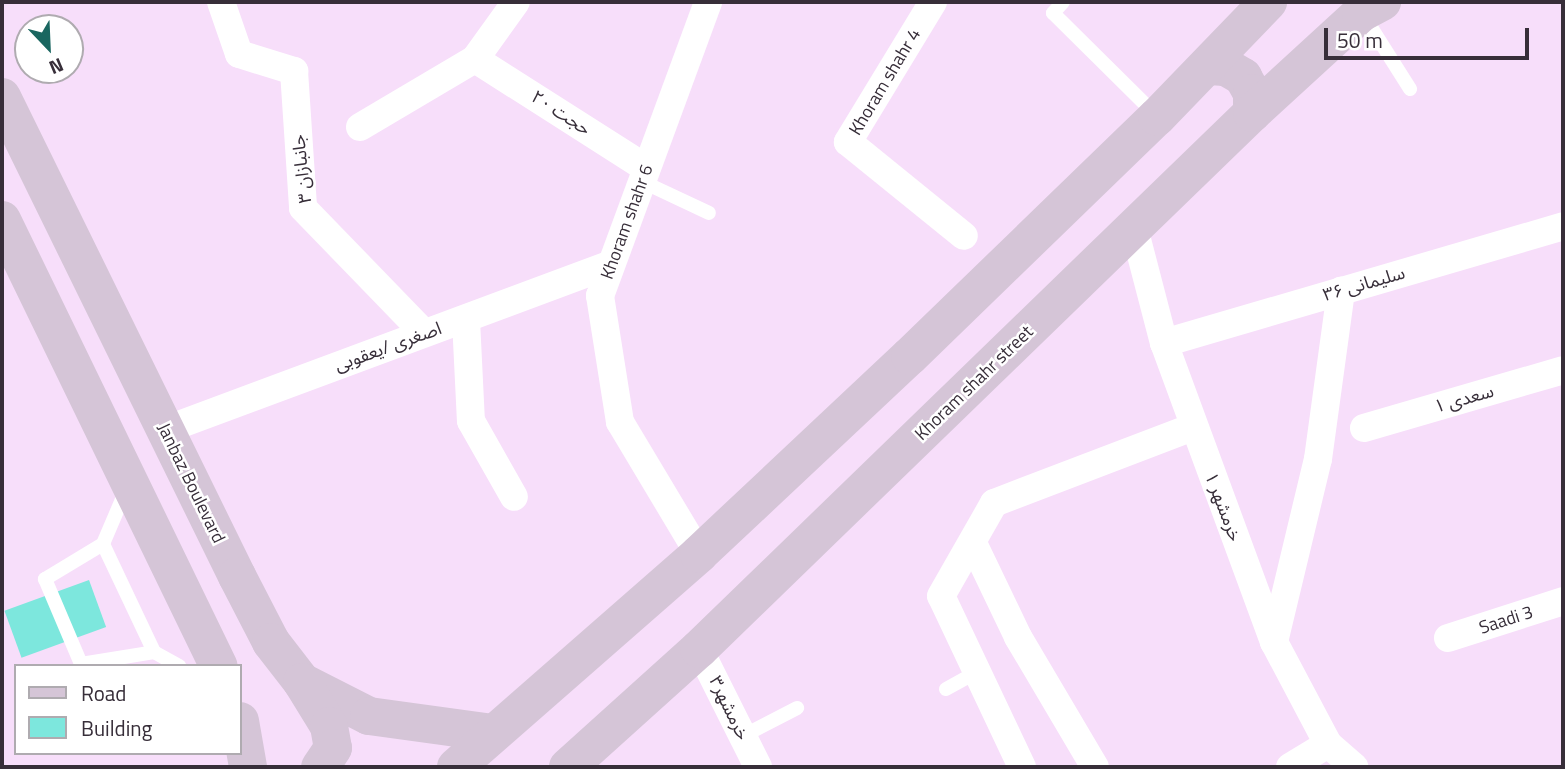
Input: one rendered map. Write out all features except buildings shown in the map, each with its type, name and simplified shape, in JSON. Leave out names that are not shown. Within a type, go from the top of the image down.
[{"type":"main road","points":[[456,767],[699,554],[1157,117],[1268,2]]},
{"type":"main road","name":"Khoram shahr street","points":[[568,767],[699,649],[1252,113],[1372,7]]},
{"type":"main road","points":[[1207,66],[1227,67],[1243,77],[1252,93],[1252,113]]},
{"type":"main road","name":"Janbaz Boulevard","points":[[2,97],[271,642],[302,682],[369,716],[494,733]]},
{"type":"main road","points":[[2,220],[218,664]]},
{"type":"main road","points":[[302,682],[329,726],[333,748],[320,767]]},
{"type":"street","name":"جانبازان ۳","points":[[221,2],[239,54],[294,71],[303,208],[424,333]]},
{"type":"street","points":[[360,127],[475,59],[516,2]]},
{"type":"street","name":"Khoram shahr 6","points":[[699,554],[620,422],[600,296],[708,2]]},
{"type":"street","name":"Khoram shahr 4","points":[[933,2],[848,142],[964,236]]},
{"type":"street","name":"حجت ۲۰","points":[[475,59],[644,174]]},
{"type":"street","name":"سلیمانی ۳۶","points":[[1164,343],[1563,226]]},
{"type":"street","name":"خرمشهر ۱","points":[[1134,228],[1164,343],[1274,642],[1328,744],[1354,767]]},
{"type":"street","name":"اصغری /یعقوبی","points":[[166,430],[611,264]]},
{"type":"street","points":[[1274,642],[1318,459],[1341,291]]},
{"type":"street","points":[[466,320],[471,421],[513,496]]},
{"type":"street","name":"سعدی ۱","points":[[1364,428],[1563,370]]},
{"type":"street","points":[[1022,767],[941,596],[994,503],[1193,427]]},
{"type":"street","points":[[973,542],[1018,637],[1096,767]]},
{"type":"street","name":"Saadi 3","points":[[1448,638],[1563,601]]},
{"type":"street","name":"خرمشهر۳","points":[[699,649],[758,767]]},
{"type":"street","points":[[1290,767],[1328,744]]},
{"type":"lane","points":[[1063,2],[1053,13],[1157,117]]},
{"type":"lane","points":[[1372,7],[1410,89]]},
{"type":"lane","points":[[644,174],[709,213]]},
{"type":"lane","points":[[129,482],[103,544],[46,579],[81,664],[154,652]]},
{"type":"lane","points":[[103,544],[154,652],[175,664]]},
{"type":"lane","points":[[946,689],[977,672]]},
{"type":"lane","points":[[743,736],[797,708]]}]
